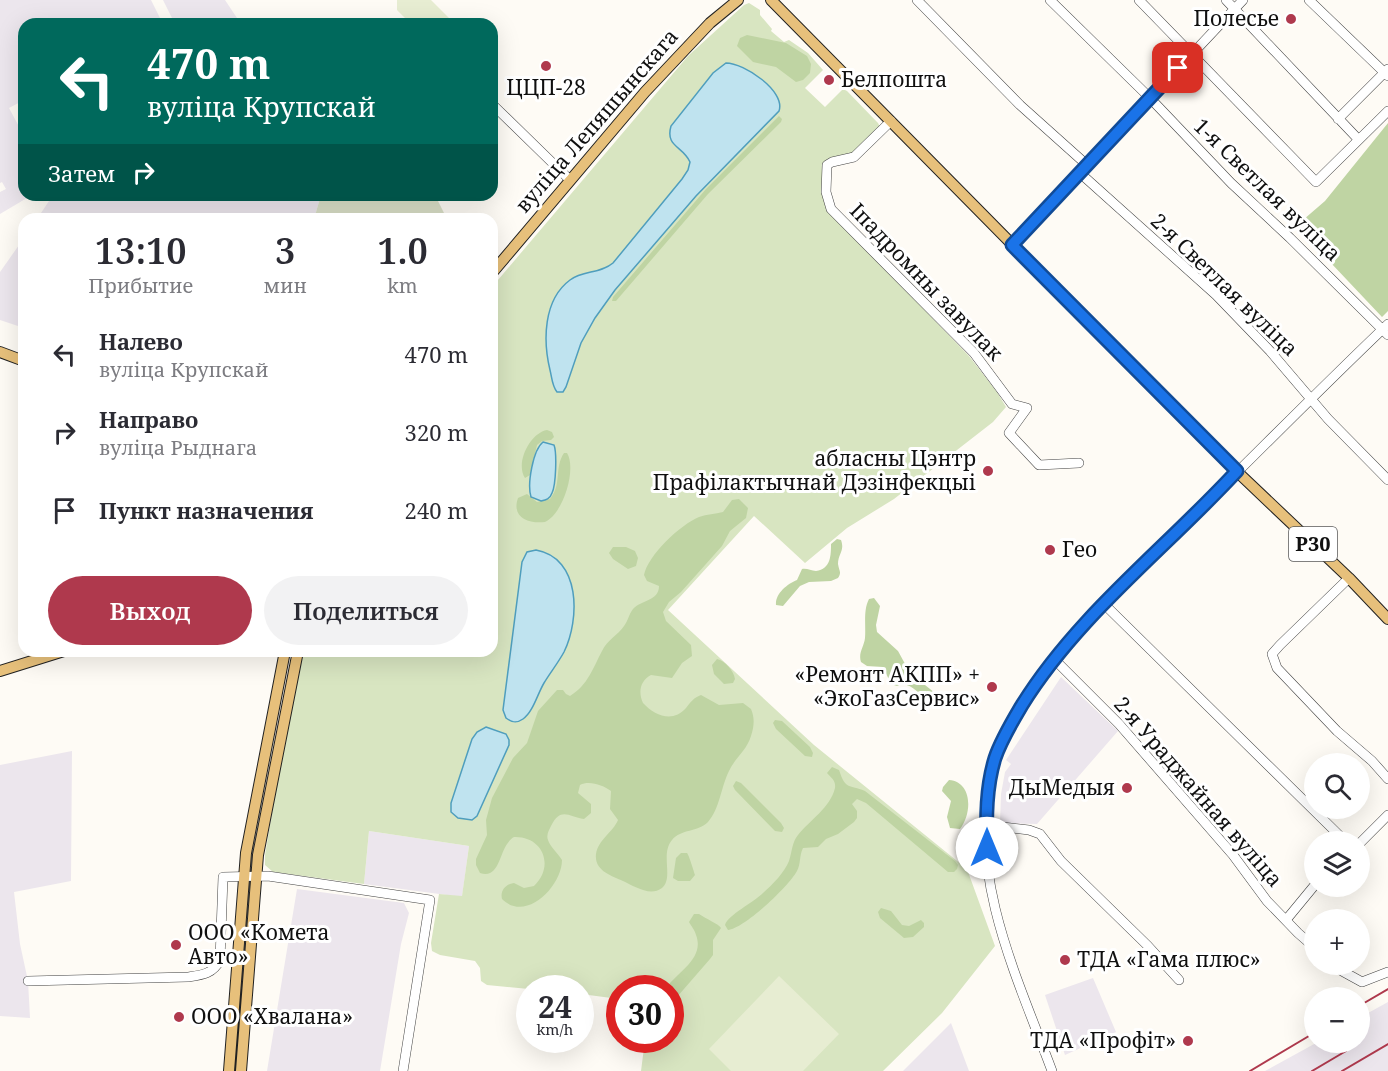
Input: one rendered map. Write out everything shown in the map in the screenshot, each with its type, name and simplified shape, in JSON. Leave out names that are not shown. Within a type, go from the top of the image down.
[{"type":"main road","name":"вуліца Лепяшынскага","points":[[498,266],[645,92],[694,39],[738,0]]},
{"type":"main road","name":"Р30","points":[[771,0],[1237,471],[1349,578],[1388,619]]},
{"type":"main road","points":[[0,352],[18,359]]},
{"type":"main road","points":[[0,671],[45,657]]},
{"type":"main road","points":[[230,1071],[243,875],[284,657]]},
{"type":"main road","points":[[241,1071],[255,875],[297,657]]},
{"type":"street","points":[[917,0],[1020,105],[1088,165]]},
{"type":"street","name":"1-я Светлая вуліца","points":[[1050,0],[1150,98],[1231,183],[1386,330]]},
{"type":"street","points":[[1139,0],[1316,182],[1388,111]]},
{"type":"street","points":[[1226,0],[1358,139]]},
{"type":"street","points":[[1012,245],[1243,0]]},
{"type":"street","points":[[1309,0],[1387,72],[1338,118]]},
{"type":"street","points":[[498,110],[570,180]]},
{"type":"street","name":"Іпадромны завулак","points":[[891,121],[854,158],[831,162],[827,165],[826,192],[831,209],[974,353],[1012,404],[1027,408],[1009,433],[1039,465],[1079,463]]},
{"type":"street","name":"2-я Светлая вуліца","points":[[1080,173],[1216,296],[1270,351],[1310,400],[1388,480]]},
{"type":"street","points":[[1052,1071],[1006,949],[987,872],[986,825],[989,784],[1000,746],[1024,702],[1054,659],[1104,604],[1310,400],[1386,330]]},
{"type":"street","points":[[1349,578],[1272,654],[1277,668],[1337,731],[1388,778]]},
{"type":"street","points":[[1104,604],[1335,831]]},
{"type":"street","name":"2-я Ураджайная вуліца","points":[[1054,659],[1119,724],[1233,855],[1267,901],[1304,937]]},
{"type":"street","points":[[1370,833],[1388,815]]},
{"type":"street","points":[[986,825],[1029,830],[1040,834],[1067,867],[1148,946],[1179,980]]},
{"type":"street","points":[[28,981],[188,977],[208,974],[216,968],[220,960],[223,877],[255,875],[430,900],[403,1071]]},
{"type":"street","points":[[1286,920],[1305,897]]},
{"type":"street","points":[[1349,975],[1362,982],[1388,972]]},
{"type":"shaded area","points":[[0,0],[151,0],[160,18],[18,18],[18,103],[9,108],[18,125],[18,201],[22,201],[0,214],[0,192],[6,189],[2,182],[0,183]]},
{"type":"shaded area","points":[[163,0],[225,0],[237,18],[172,18]]},
{"type":"shaded area","points":[[49,201],[319,201],[316,213],[41,213]]},
{"type":"shaded area","points":[[18,246],[18,326],[0,320],[0,272]]},
{"type":"shaded area","points":[[1061,677],[1118,731],[1037,824],[1000,823],[1001,794],[1005,772],[1011,764],[1006,760]]},
{"type":"shaded area","points":[[72,751],[71,881],[14,892],[20,944],[28,981],[30,1018],[0,1016],[0,765]]},
{"type":"shaded area","points":[[369,831],[469,846],[462,897],[364,884]]},
{"type":"shaded area","points":[[297,889],[404,903],[409,913],[401,944],[380,1071],[267,1071]]},
{"type":"shaded area","points":[[1093,978],[1116,1032],[1065,1055],[1045,995]]},
{"type":"shaded area","points":[[1388,1002],[1388,1071],[1265,1071],[1304,1050],[1304,1053],[1370,1053],[1370,1012]]},
{"type":"shaded area","points":[[951,1023],[969,1071],[903,1071]]},
{"type":"green space","points":[[397,0],[431,0],[449,18],[405,18],[397,10]]},
{"type":"green space","points":[[749,3],[760,10],[760,15],[772,29],[771,31],[784,42],[789,40],[808,53],[823,70],[805,88],[825,107],[843,89],[878,123],[880,127],[857,155],[828,166],[833,215],[969,356],[1006,407],[993,422],[894,499],[847,528],[805,563],[754,516],[668,610],[814,745],[967,869],[995,946],[942,1013],[883,1071],[641,1071],[643,1053],[684,1053],[684,975],[606,975],[606,997],[594,996],[594,975],[516,975],[516,988],[487,985],[481,981],[480,968],[475,961],[440,955],[432,951],[431,943],[439,894],[462,896],[469,846],[369,831],[364,884],[273,872],[265,865],[280,764],[303,657],[498,657],[498,280],[688,56]]},
{"type":"green space","points":[[747,35],[786,43],[807,56],[811,64],[810,73],[803,80],[796,82],[776,67],[753,62],[737,46],[740,38]]},
{"type":"green space","points":[[779,116],[782,119],[781,122],[708,194],[616,301],[612,301],[613,297],[706,189]]},
{"type":"green space","points":[[1388,123],[1388,311],[1382,317],[1296,226],[1325,201]]},
{"type":"green space","points":[[319,201],[438,201],[444,213],[316,213]]},
{"type":"green space","points":[[547,430],[552,432],[554,437],[537,445],[530,475],[525,478],[522,465],[526,450],[535,437]]},
{"type":"green space","points":[[564,453],[567,453],[570,460],[570,469],[563,501],[552,517],[545,522],[528,521],[519,515],[516,505],[518,498],[527,494],[537,502],[550,499],[556,488],[559,465]]},
{"type":"green space","points":[[739,499],[748,508],[746,518],[730,531],[722,546],[681,592],[669,602],[663,612],[666,621],[691,645],[692,656],[682,663],[672,678],[651,675],[647,677],[640,691],[643,703],[664,716],[681,713],[701,695],[719,705],[743,703],[751,709],[754,722],[751,736],[747,746],[729,771],[712,816],[704,825],[680,834],[672,840],[667,852],[665,884],[657,890],[647,891],[609,875],[598,865],[597,849],[618,820],[610,809],[611,791],[596,784],[580,785],[578,793],[591,804],[591,813],[584,819],[562,814],[555,820],[548,834],[549,843],[562,860],[556,880],[541,898],[532,904],[522,907],[511,905],[502,899],[506,886],[514,883],[524,888],[534,886],[544,870],[545,861],[539,847],[532,841],[514,837],[505,847],[496,867],[487,874],[480,873],[476,859],[487,835],[486,820],[492,798],[513,758],[527,743],[538,711],[557,690],[563,690],[570,696],[576,692],[589,676],[604,647],[624,626],[633,609],[656,595],[659,586],[647,581],[644,575],[652,559],[666,541],[691,521],[702,516],[723,512],[732,500]]},
{"type":"green space","points":[[837,539],[841,540],[842,547],[838,561],[840,573],[838,578],[831,581],[809,582],[800,586],[783,606],[776,605],[780,593],[797,580],[802,569],[816,571],[825,567],[829,561],[831,544]]},
{"type":"green space","points":[[613,547],[626,547],[635,551],[638,558],[636,566],[628,569],[613,559],[609,553]]},
{"type":"green space","points":[[874,598],[880,606],[877,632],[898,651],[910,673],[935,693],[936,697],[932,702],[910,686],[891,684],[883,667],[867,666],[861,662],[866,608],[869,599]]},
{"type":"green space","points":[[717,659],[731,670],[735,679],[733,683],[724,684],[714,674],[712,665]]},
{"type":"green space","points":[[775,720],[782,721],[810,747],[812,757],[805,756],[776,729],[773,723]]},
{"type":"green space","points":[[832,767],[839,770],[846,784],[865,791],[955,861],[958,865],[957,869],[954,872],[948,872],[866,803],[857,799],[852,804],[857,811],[857,818],[854,822],[838,834],[826,839],[818,847],[803,848],[797,871],[785,886],[755,915],[728,930],[725,925],[727,921],[759,897],[781,874],[789,861],[796,838],[829,802],[835,788],[834,781],[827,773]]},
{"type":"green space","points":[[949,780],[963,786],[968,800],[967,815],[960,829],[950,828],[947,817],[951,801],[942,791]]},
{"type":"green space","points":[[736,781],[741,783],[781,823],[784,828],[782,832],[775,831],[735,790],[733,786]]},
{"type":"green space","points":[[681,853],[687,853],[693,867],[695,875],[690,881],[678,881],[673,878],[676,858]]},
{"type":"green space","points":[[881,908],[891,911],[902,925],[909,926],[921,920],[924,927],[913,937],[904,938],[880,918],[878,912]]},
{"type":"green space","points":[[694,914],[699,914],[721,928],[713,940],[713,955],[684,989],[684,975],[678,975],[694,958],[698,943],[689,922]]},
{"type":"green space","points":[[779,976],[839,1034],[803,1071],[731,1071],[709,1049]]},
{"type":"water","points":[[726,63],[734,64],[753,73],[770,87],[779,103],[779,111],[696,196],[615,290],[581,343],[566,387],[563,392],[557,392],[552,382],[546,347],[547,322],[554,298],[561,288],[575,277],[603,269],[613,263],[682,179],[690,162],[670,138],[671,126],[713,73]]},
{"type":"water","points":[[543,442],[554,445],[556,469],[551,495],[548,499],[541,501],[531,497],[530,484],[536,452]]},
{"type":"water","points":[[536,550],[551,555],[562,565],[569,577],[573,592],[573,623],[564,652],[544,683],[532,708],[523,719],[514,722],[506,718],[503,710],[522,562],[527,552]]},
{"type":"water","points":[[486,727],[506,734],[509,745],[477,816],[472,820],[458,818],[451,812],[451,803],[472,739],[477,732]]},
{"type":"railway","points":[[1370,1000],[1388,989]]},
{"type":"railway","points":[[1250,1071],[1304,1039]]},
{"type":"railway","points":[[1342,1071],[1388,1044]]},
{"type":"railway","points":[[1312,1071],[1343,1053]]},
{"type":"place","name":"Полесье","points":[[1291,19]]},
{"type":"place","name":"ЦЦП-28","points":[[546,66]]},
{"type":"place","name":"Белпошта","points":[[829,80]]},
{"type":"place","name":"абласны Цэнтр Прафілактычнай Дэзінфекцыі","points":[[988,471]]},
{"type":"place","name":"Гео","points":[[1050,550]]},
{"type":"place","name":"«Ремонт АКПП» + «ЭкоГазСервис»","points":[[992,687]]},
{"type":"place","name":"ДыМедыя","points":[[1127,788]]},
{"type":"place","name":"ООО «Комета Авто»","points":[[176,945]]},
{"type":"place","name":"ТДА «Гама плюс»","points":[[1065,960]]},
{"type":"place","name":"ООО «Хвалана»","points":[[179,1017]]},
{"type":"place","name":"ТДА «Профіт»","points":[[1188,1041]]},
{"type":"route","points":[[987,848],[987,804],[995,758],[1008,729],[1030,693],[1054,659],[1104,604],[1237,471],[1012,245],[1178,68]]}]
